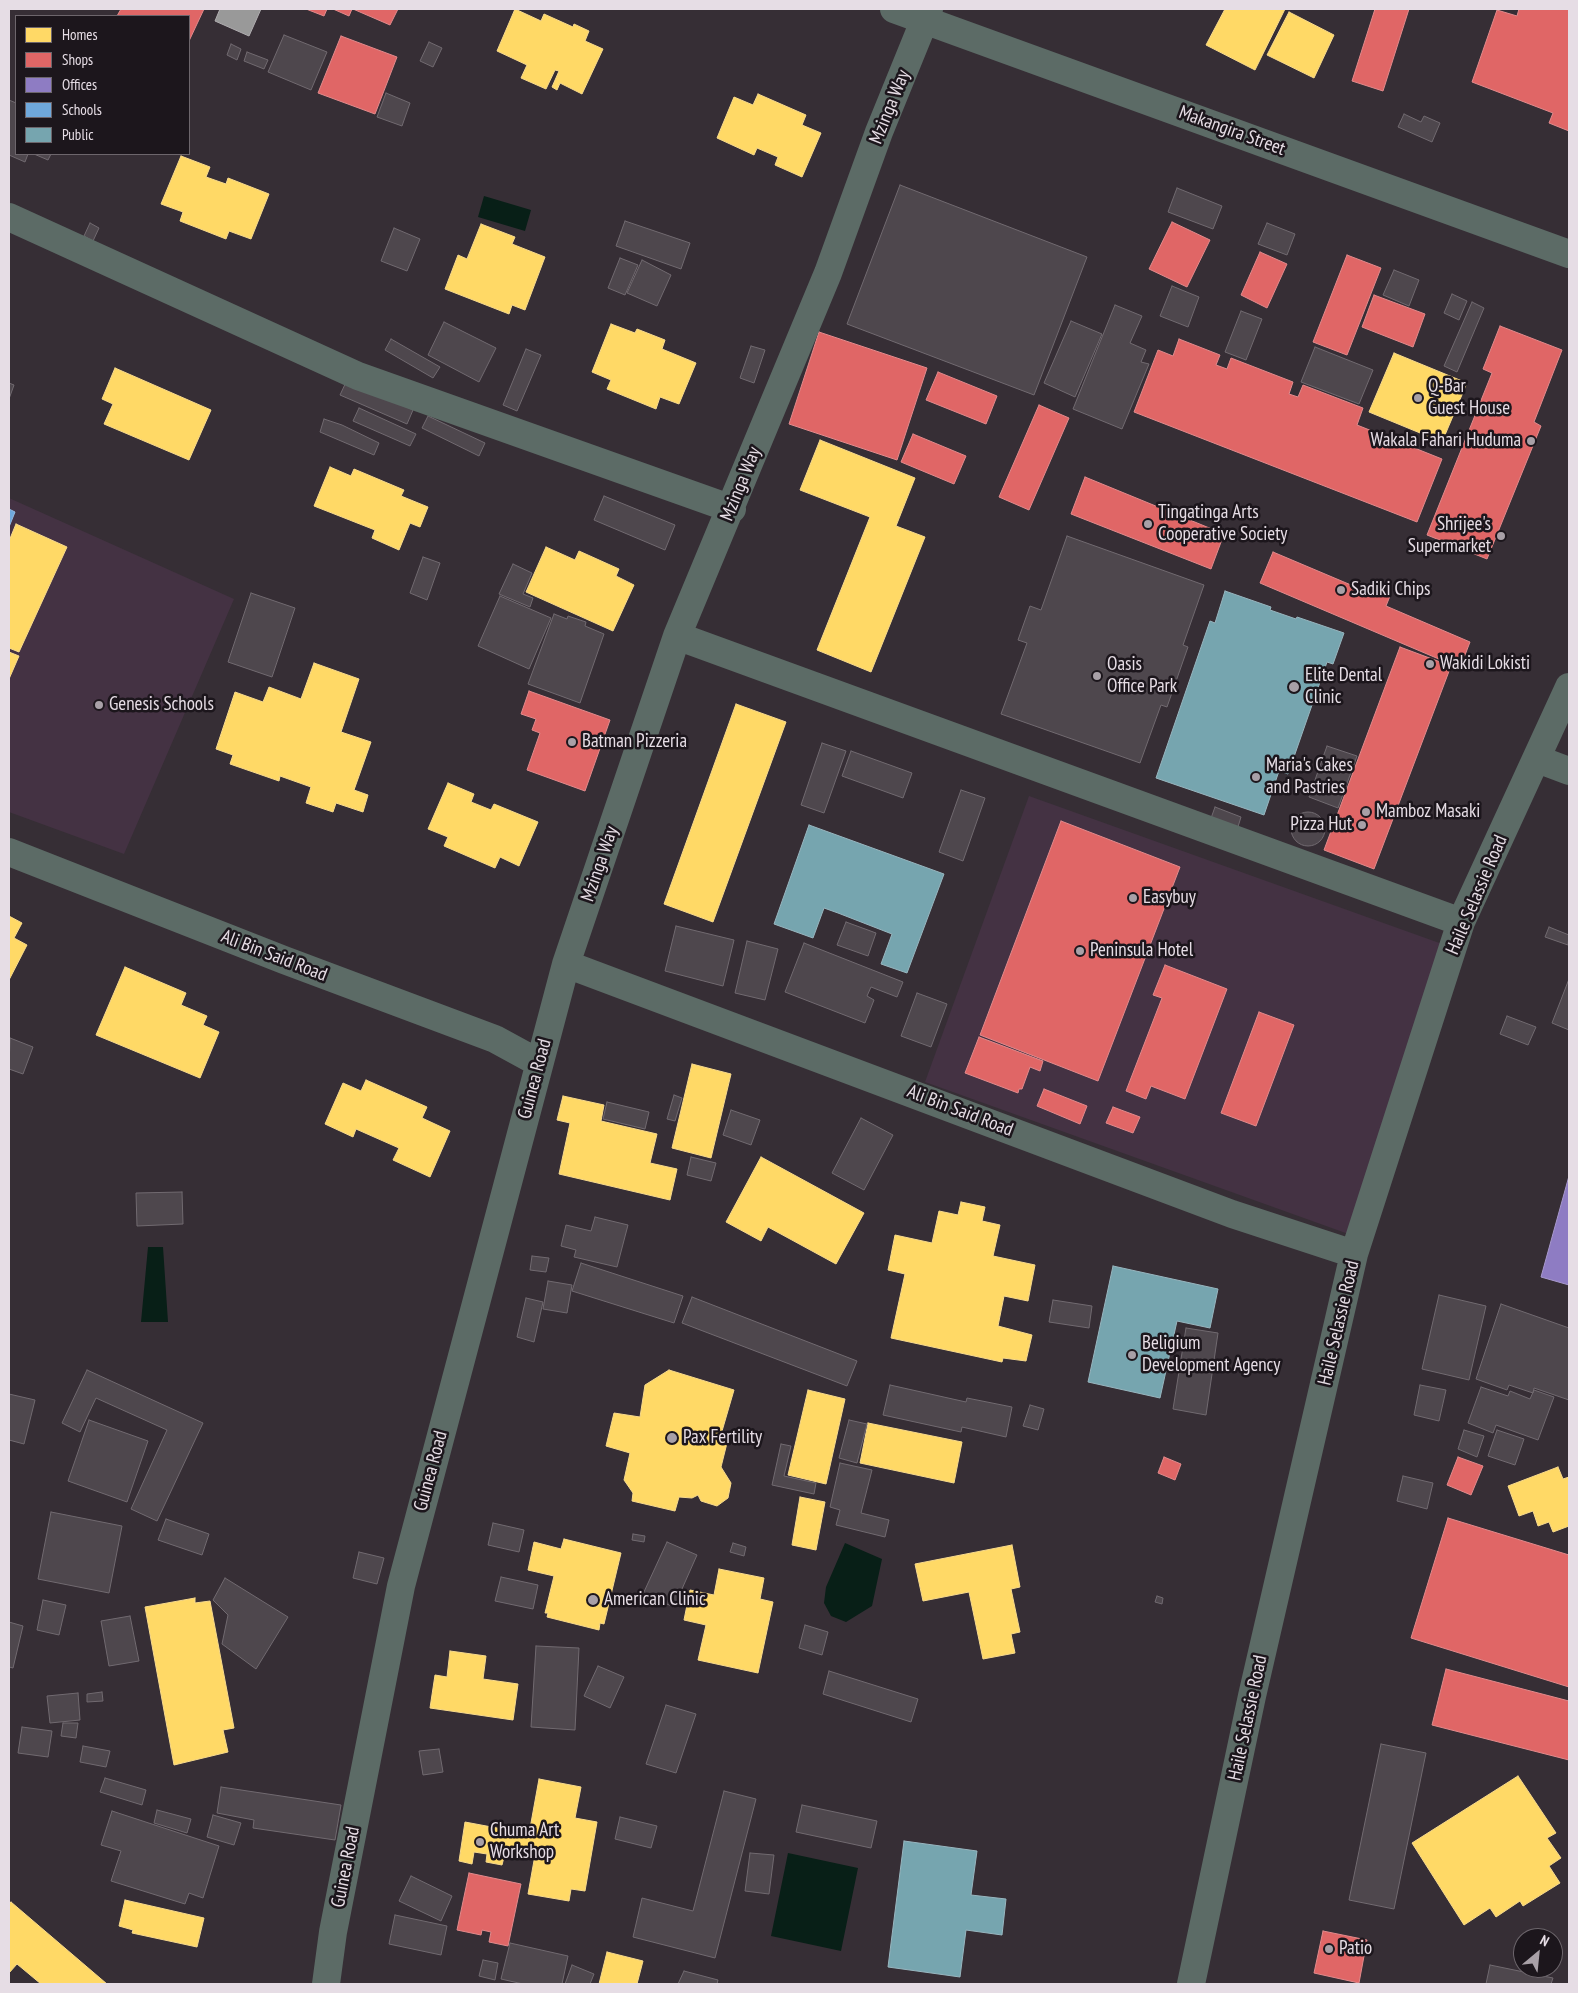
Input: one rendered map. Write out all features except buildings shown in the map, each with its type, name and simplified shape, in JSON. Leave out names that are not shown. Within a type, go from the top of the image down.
[{"type":"street","name":"Makangira Street","points":[[894,9],[927,14],[1569,254]]},
{"type":"street","name":"Mzinga Way","points":[[566,964],[677,636],[732,509],[828,273],[879,132],[927,14]]},
{"type":"street","points":[[9,217],[358,376],[732,509]]},
{"type":"street","points":[[677,636],[1461,922]]},
{"type":"street","name":"Haile Selassie Road","points":[[1191,1984],[1252,1696],[1354,1254],[1461,922],[1569,687]]},
{"type":"street","points":[[1537,758],[1569,771]]},
{"type":"street","name":"Ali Bin Said Road","points":[[9,852],[284,960],[495,1039],[539,1063]]},
{"type":"street","name":"Guinea Road","points":[[326,1984],[335,1923],[400,1586],[566,964]]},
{"type":"street","name":"Ali Bin Said Road","points":[[566,964],[1232,1214],[1354,1254]]},
{"type":"shaded area","points":[[484,196],[531,210],[525,231],[478,217]]},
{"type":"shaded area","name":"Genesis Schools","points":[[9,498],[234,599],[124,854],[9,812]]},
{"type":"shaded area","points":[[1029,796],[1445,945],[1354,1236],[925,1082]]},
{"type":"shaded area","points":[[148,1247],[163,1247],[168,1322],[141,1322]]},
{"type":"shaded area","points":[[845,1543],[882,1559],[872,1606],[846,1622],[831,1616],[824,1603],[826,1587]]},
{"type":"shaded area","points":[[788,1853],[858,1868],[841,1951],[771,1936]]},
{"type":"place","name":"Q-Bar Guest House","points":[[1418,398]]},
{"type":"place","name":"Wakala Fahari Huduma","points":[[1531,441]]},
{"type":"place","name":"Tingatinga Arts Cooperative Society","points":[[1148,524]]},
{"type":"place","name":"Shrijee's Supermarket","points":[[1501,536]]},
{"type":"place","name":"Sadiki Chips","points":[[1341,590]]},
{"type":"place","name":"Wakidi Lokisti","points":[[1430,664]]},
{"type":"place","name":"Oasis Office Park","points":[[1097,676]]},
{"type":"place","name":"Elite Dental Clinic","points":[[1294,687]]},
{"type":"place","name":"Genesis Schools","points":[[99,705]]},
{"type":"place","name":"Batman Pizzeria","points":[[572,742]]},
{"type":"place","name":"Maria's Cakes and Pastries","points":[[1256,777]]},
{"type":"place","name":"Mamboz Masaki","points":[[1366,812]]},
{"type":"place","name":"Pizza Hut","points":[[1362,825]]},
{"type":"place","name":"Easybuy","points":[[1133,898]]},
{"type":"place","name":"Peninsula Hotel","points":[[1080,951]]},
{"type":"place","name":"Beligium Development Agency","points":[[1132,1355]]},
{"type":"place","name":"Pax Fertility","points":[[672,1438]]},
{"type":"place","name":"American Clinic","points":[[593,1600]]},
{"type":"place","name":"Chuma Art Workshop","points":[[480,1842]]},
{"type":"place","name":"Patio","points":[[1329,1949]]}]
